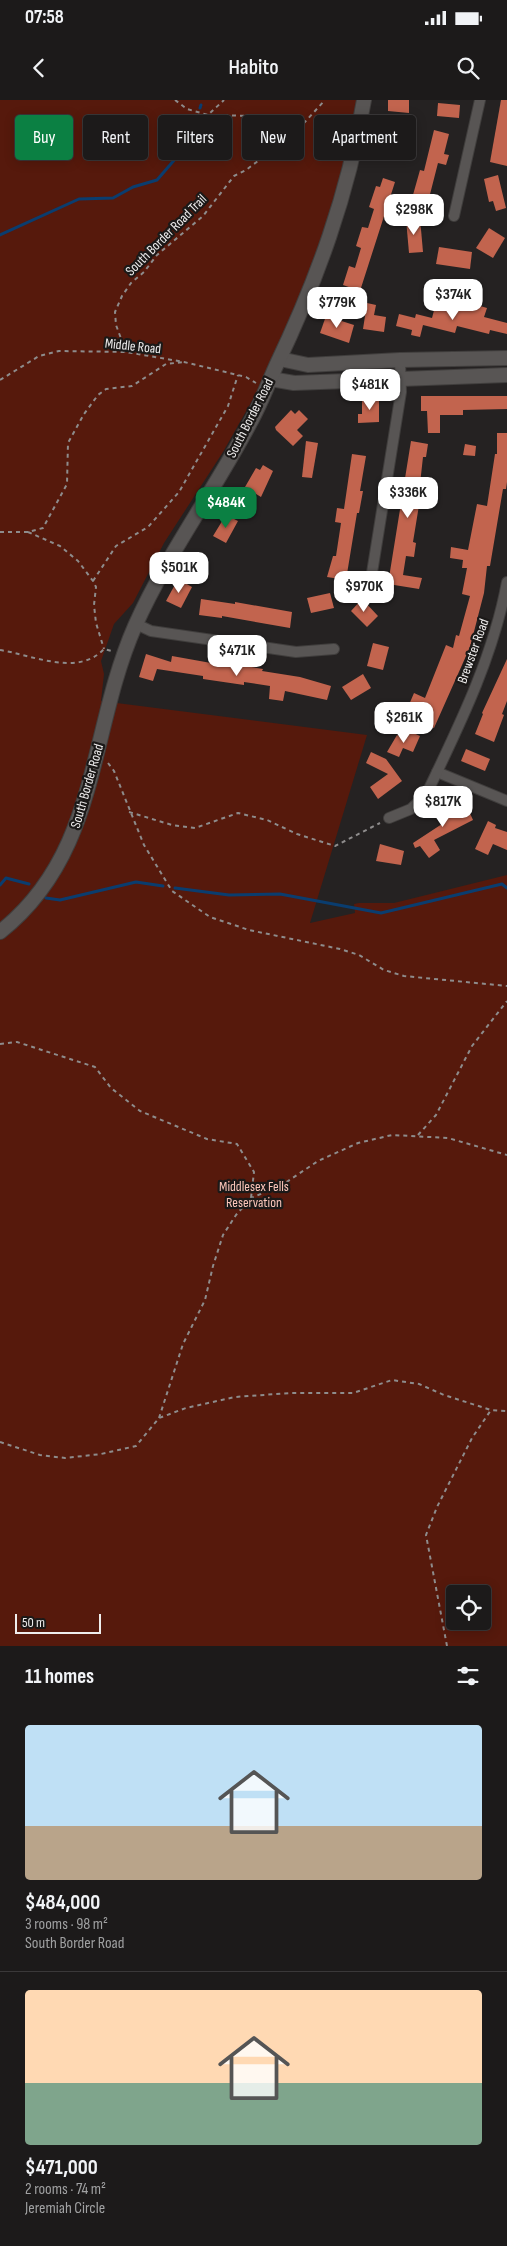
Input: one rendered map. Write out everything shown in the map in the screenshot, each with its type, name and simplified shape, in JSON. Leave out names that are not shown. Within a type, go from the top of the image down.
[{"type":"main road","name":"South Border Road","points":[[0,932],[14,921],[37,896],[64,855],[81,812],[124,655],[136,624],[161,574],[224,469],[269,384],[328,247],[357,142],[364,100]]},
{"type":"main road","points":[[280,359],[308,365],[400,360],[507,358]]},
{"type":"main road","points":[[269,384],[507,375]]},
{"type":"street","points":[[454,216],[480,100]]},
{"type":"street","points":[[371,579],[401,378],[400,360]]},
{"type":"street","name":"Brewster Road","points":[[389,818],[402,814],[418,804],[426,795],[489,654],[500,619],[507,582]]},
{"type":"street","points":[[136,624],[153,631],[296,652],[334,649]]},
{"type":"street","points":[[437,772],[507,801]]},
{"type":"path","points":[[175,100],[187,110],[208,115],[224,100]]},
{"type":"path","name":"South Border Road Trail","points":[[304,123],[325,100]]},
{"type":"path","name":"South Border Road Trail","points":[[126,352],[116,326],[115,312],[122,296],[131,283],[144,272],[157,255],[203,216],[234,176],[259,160]]},
{"type":"path","name":"Middle Road","points":[[0,380],[39,356],[59,351],[126,352],[184,362],[269,384]]},
{"type":"path","points":[[0,532],[28,532],[43,528],[67,484],[68,443],[84,414],[98,395],[106,389],[132,386],[166,364],[184,362]]},
{"type":"path","points":[[93,581],[116,546],[148,527],[179,492],[228,406],[238,375]]},
{"type":"path","points":[[28,532],[60,546],[78,561],[93,581],[96,587],[94,604],[96,622],[104,649]]},
{"type":"path","points":[[0,650],[53,662],[78,662],[95,659],[104,649]]},
{"type":"path","points":[[104,649],[124,655]]},
{"type":"path","points":[[96,755],[106,760],[114,771],[129,812],[144,845],[172,890],[210,917],[248,930],[340,949],[359,955],[384,970],[404,976],[507,986]]},
{"type":"path","points":[[129,812],[172,825],[195,828],[238,813],[267,820],[297,834],[335,846],[389,818]]},
{"type":"path","points":[[418,1135],[436,1115],[472,1046],[507,1001]]},
{"type":"path","points":[[0,1044],[17,1042],[95,1068],[112,1088],[140,1112],[208,1139],[236,1144],[254,1172],[251,1198]]},
{"type":"path","points":[[0,1442],[40,1455],[65,1458],[101,1454],[136,1446],[160,1418],[183,1344],[205,1300],[212,1266],[223,1235],[236,1215],[251,1198],[282,1185],[318,1161],[358,1143],[392,1135],[448,1138],[507,1155]]},
{"type":"path","points":[[160,1418],[186,1408],[235,1397],[291,1393],[353,1393],[392,1380],[419,1384],[444,1395],[491,1410],[507,1411]]},
{"type":"path","points":[[447,1646],[426,1536],[437,1507],[472,1438],[491,1410]]},
{"type":"green space","name":"Middlesex Fells Reservation","points":[[0,100],[358,100],[355,115],[314,115],[314,160],[346,160],[315,261],[261,385],[223,452],[164,543],[133,603],[114,624],[101,661],[104,674],[101,701],[367,735],[310,923],[355,913],[354,904],[394,903],[507,875],[507,1646],[0,1646]]},
{"type":"building","points":[[388,100],[409,100],[409,113],[388,111]]},
{"type":"building","points":[[501,100],[507,100],[507,166],[490,162]]},
{"type":"building","points":[[438,103],[460,105],[459,118],[437,116]]},
{"type":"building","points":[[434,130],[449,134],[444,154],[449,155],[446,165],[438,163],[427,206],[411,202],[420,170],[424,171]]},
{"type":"building","points":[[498,175],[506,208],[496,211],[493,201],[489,202],[484,179]]},
{"type":"building","points":[[383,178],[395,182],[360,291],[343,285],[349,266],[355,268],[361,248],[356,246],[362,227],[368,228],[374,209],[369,207],[376,186],[380,187]]},
{"type":"building","points":[[420,218],[423,252],[409,253],[406,219]]},
{"type":"building","points":[[489,228],[505,238],[493,258],[476,248]]},
{"type":"building","points":[[439,247],[472,252],[470,269],[436,264]]},
{"type":"building","points":[[367,303],[376,305],[374,315],[386,317],[384,332],[363,329]]},
{"type":"building","points":[[436,303],[468,311],[470,303],[487,308],[484,317],[507,323],[507,334],[490,330],[489,334],[457,326],[455,333],[423,325],[420,337],[411,335],[412,330],[396,326],[399,314],[415,318],[416,314],[432,318]]},
{"type":"building","points":[[326,316],[354,325],[349,343],[320,333]]},
{"type":"building","points":[[421,396],[507,396],[507,409],[463,410],[463,415],[440,415],[440,433],[428,433],[427,411],[421,411]]},
{"type":"building","points":[[362,399],[379,399],[379,422],[358,423],[358,414],[362,414]]},
{"type":"building","points":[[291,410],[295,414],[299,410],[308,419],[297,430],[303,436],[293,446],[275,427]]},
{"type":"building","points":[[497,433],[507,433],[507,482],[506,489],[503,489],[490,566],[487,566],[484,593],[470,647],[434,728],[421,722],[424,714],[408,707],[414,693],[425,698],[446,645],[453,648],[456,635],[459,636],[470,596],[462,594],[467,568],[462,568],[463,560],[450,558],[451,547],[468,550],[477,504],[487,506],[495,454],[497,454]]},
{"type":"building","points":[[306,441],[318,443],[312,478],[302,477]]},
{"type":"building","points":[[411,441],[428,444],[426,457],[423,457],[419,493],[421,493],[413,542],[416,543],[414,557],[406,556],[403,575],[422,578],[419,589],[388,584]]},
{"type":"building","points":[[465,444],[476,446],[475,456],[463,455]]},
{"type":"building","points":[[352,454],[366,456],[360,491],[363,491],[359,513],[357,513],[346,580],[327,577],[333,556],[336,556],[341,523],[335,522],[337,508],[344,509]]},
{"type":"building","points":[[263,465],[273,471],[261,497],[245,487],[256,468],[260,470]]},
{"type":"building","points":[[228,516],[238,521],[226,543],[213,536],[224,518],[226,519]]},
{"type":"building","points":[[178,579],[192,587],[181,608],[166,601]]},
{"type":"building","points":[[330,593],[334,608],[311,613],[307,598]]},
{"type":"building","points":[[201,599],[235,604],[235,602],[292,612],[290,628],[222,616],[222,618],[199,615]]},
{"type":"building","points":[[362,599],[378,616],[367,627],[351,611]]},
{"type":"building","points":[[373,643],[389,647],[383,670],[367,666]]},
{"type":"building","points":[[146,654],[171,662],[172,656],[239,668],[240,665],[263,669],[262,671],[300,677],[331,686],[327,700],[285,691],[283,701],[269,699],[270,686],[244,682],[244,685],[203,679],[203,676],[157,669],[153,681],[139,677]]},
{"type":"building","points":[[507,659],[507,701],[494,742],[475,734],[482,713]]},
{"type":"building","points":[[363,674],[371,688],[351,700],[342,687]]},
{"type":"building","points":[[407,730],[420,736],[413,752],[403,748],[399,757],[387,752],[397,735],[404,738]]},
{"type":"building","points":[[466,749],[490,759],[485,771],[461,761]]},
{"type":"building","points":[[371,752],[386,759],[402,781],[378,799],[370,787],[388,774],[366,763]]},
{"type":"building","points":[[455,804],[459,813],[468,809],[473,820],[434,840],[440,850],[429,858],[420,846],[415,848],[413,843],[442,824],[436,812]]},
{"type":"building","points":[[488,821],[496,825],[495,828],[507,832],[507,850],[493,844],[488,855],[475,849]]},
{"type":"building","points":[[380,844],[404,851],[401,865],[376,861]]},
{"type":"waterway","points":[[0,235],[79,199],[113,198],[133,187],[157,180],[174,160]]},
{"type":"waterway","points":[[0,885],[6,878],[29,884]]},
{"type":"waterway","points":[[46,898],[60,900],[136,882],[163,886]]},
{"type":"waterway","points":[[175,888],[229,895],[280,894],[381,913],[502,884],[507,888]]}]
